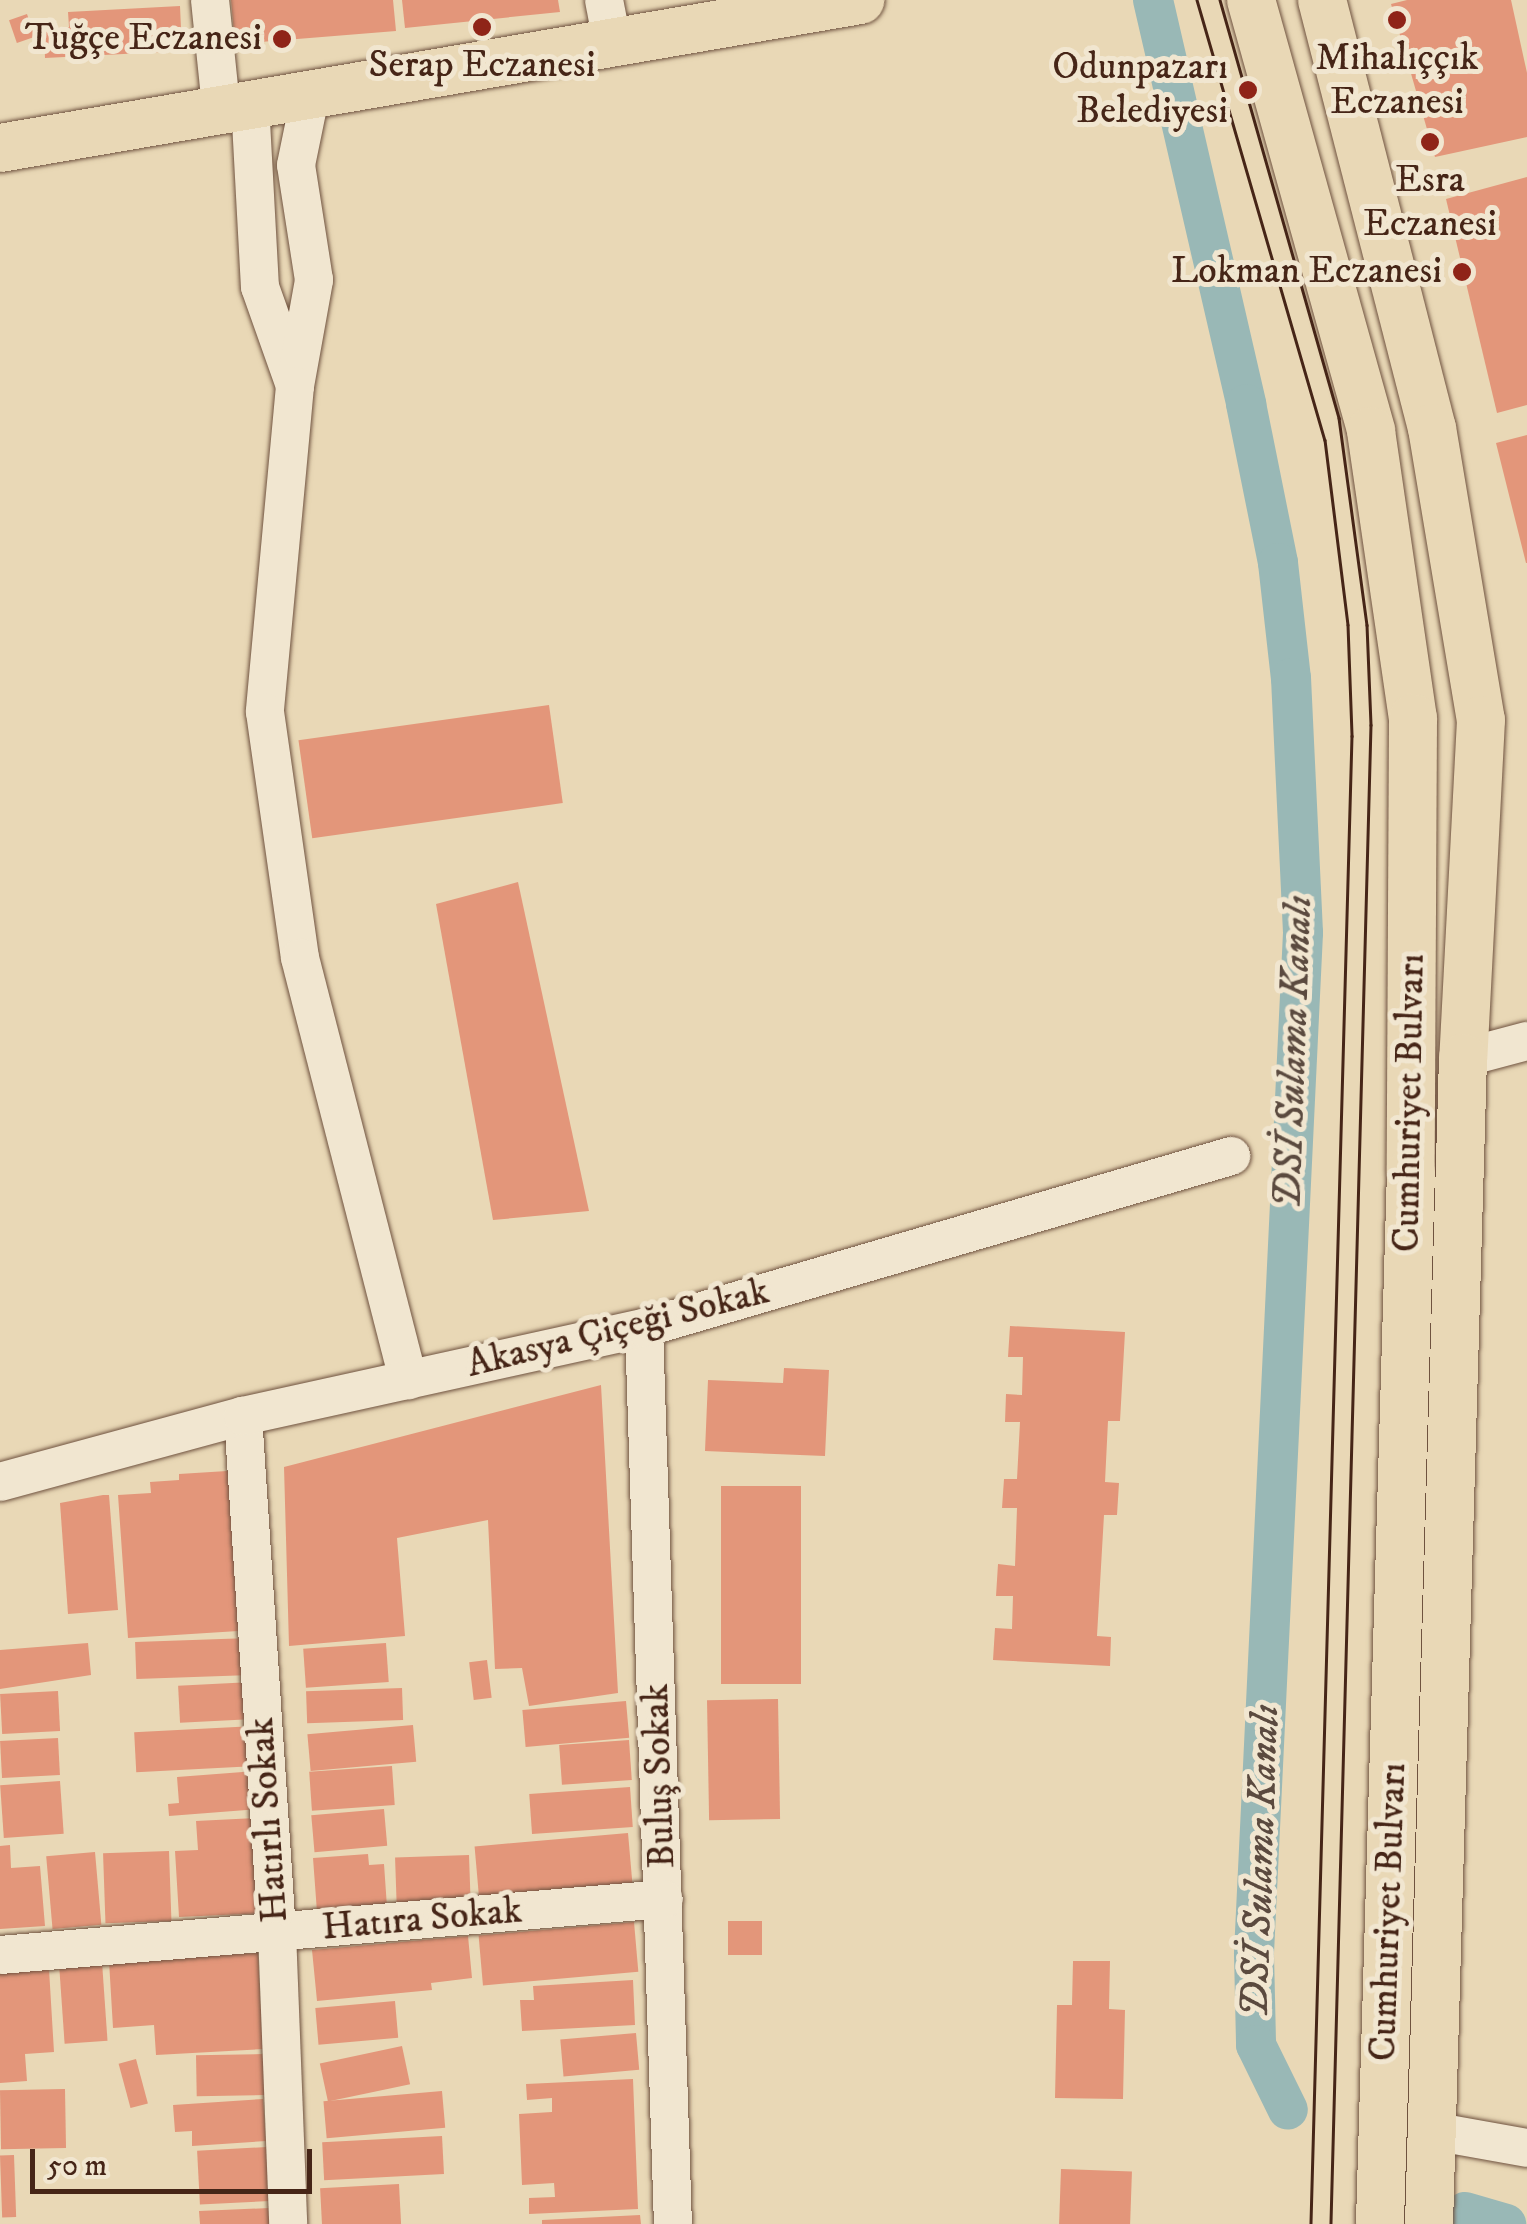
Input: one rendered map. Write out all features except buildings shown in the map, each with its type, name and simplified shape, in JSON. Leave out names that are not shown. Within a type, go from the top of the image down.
[{"type":"main road","points":[[0,148],[311,92],[608,21],[860,0]]},
{"type":"main road","name":"Cumhuriyet Bulvarı","points":[[1252,0],[1371,432],[1414,718],[1411,1171],[1380,2224]]},
{"type":"main road","name":"Cumhuriyet Bulvarı","points":[[1322,0],[1432,428],[1481,720],[1463,1058],[1429,2224]]},
{"type":"street","points":[[210,0],[236,105],[260,287],[294,386]]},
{"type":"street","points":[[311,92],[296,165],[314,280],[294,386],[266,712],[300,958],[408,1380]]},
{"type":"street","points":[[1463,1058],[1527,1041]]},
{"type":"street","name":"Akasya Çiçeği Sokak","points":[[0,1482],[242,1416],[644,1328],[1230,1156]]},
{"type":"street","name":"Buluş Sokak","points":[[644,1328],[674,2224]]},
{"type":"street","name":"Hatırlı Sokak","points":[[242,1416],[277,1932],[288,2224]]},
{"type":"street","name":"Hatıra Sokak","points":[[0,1955],[664,1899]]},
{"type":"street","points":[[1432,2131],[1527,2148]]},
{"type":"waterway","name":"DSİ Sulama Kanalı","points":[[1153,0],[1246,404],[1278,563],[1291,678],[1303,933],[1254,1954],[1256,2045],[1288,2110]]},
{"type":"waterway","name":"DSİ Sulama Kanalı","points":[[1465,2212],[1506,2224]]},
{"type":"tram line","points":[[1197,0],[1325,440],[1348,625],[1352,736],[1311,2224]]},
{"type":"tram line","points":[[1220,0],[1339,418],[1367,625],[1371,725],[1331,2224]]},
{"type":"place","name":"Mihalıççık Eczanesi","points":[[1397,20]]},
{"type":"place","name":"Serap Eczanesi","points":[[482,27]]},
{"type":"place","name":"Tuğçe Eczanesi","points":[[282,39]]},
{"type":"place","name":"Odunpazarı Belediyesi","points":[[1248,90]]},
{"type":"place","name":"Esra Eczanesi","points":[[1430,142]]},
{"type":"place","name":"Lokman Eczanesi","points":[[1462,272]]}]
